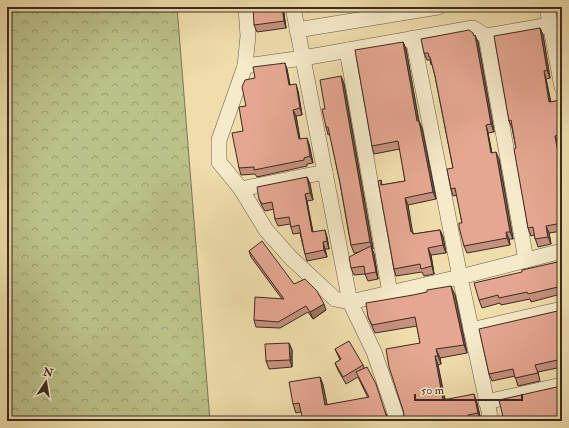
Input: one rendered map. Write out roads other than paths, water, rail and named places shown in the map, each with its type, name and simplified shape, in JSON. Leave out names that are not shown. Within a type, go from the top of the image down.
[{"type":"street","points":[[246,7],[248,36],[245,66],[219,140],[220,162],[241,189],[266,230],[291,258],[335,299],[350,302],[460,277],[562,251]]},
{"type":"street","points":[[293,7],[350,302],[374,352],[398,421]]},
{"type":"street","points":[[297,30],[438,7]]},
{"type":"street","points":[[486,36],[552,13],[562,85]]},
{"type":"street","points":[[245,66],[303,58],[473,28],[486,36],[526,260]]},
{"type":"street","points":[[413,38],[460,277],[491,421]]},
{"type":"street","points":[[347,50],[390,293]]},
{"type":"street","points":[[241,189],[325,172]]},
{"type":"street","points":[[471,330],[562,309]]},
{"type":"street","points":[[486,402],[562,385]]}]
